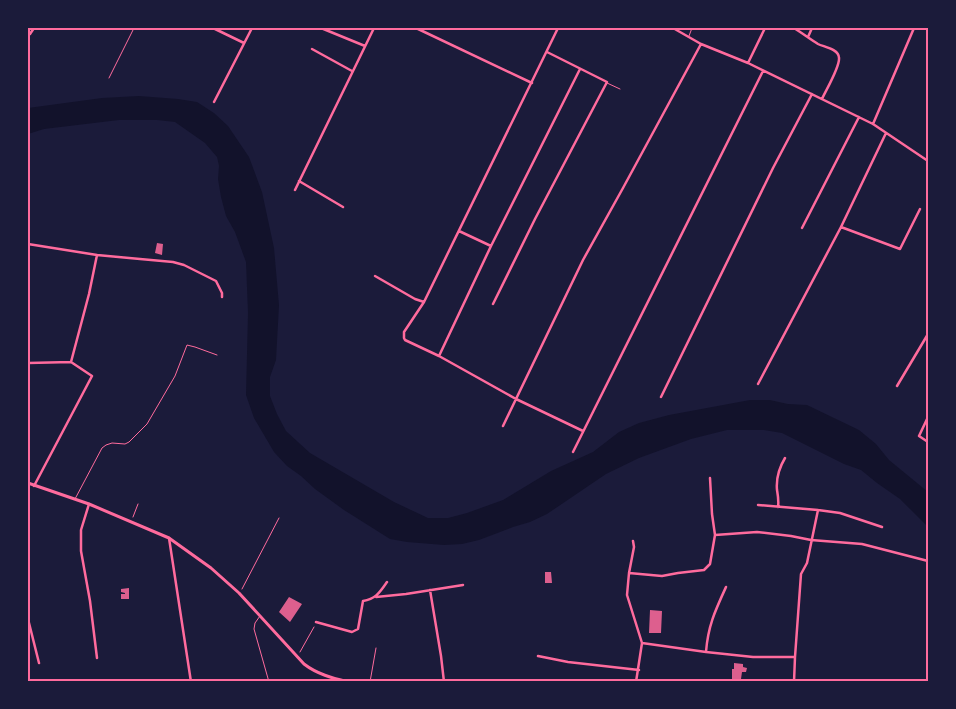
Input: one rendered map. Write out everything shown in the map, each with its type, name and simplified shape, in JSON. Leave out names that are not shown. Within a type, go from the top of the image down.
[{"type":"street","points":[[28,33],[30,34],[34,28]]},
{"type":"street","points":[[213,28],[244,43]]},
{"type":"street","points":[[214,102],[252,28]]},
{"type":"street","points":[[321,28],[365,46]]},
{"type":"street","points":[[295,190],[374,28]]},
{"type":"street","points":[[416,28],[532,83]]},
{"type":"street","points":[[558,28],[424,302],[404,332],[404,338],[516,399],[582,431]]},
{"type":"street","points":[[673,28],[701,44],[748,63],[873,124],[928,161]]},
{"type":"street","points":[[748,63],[765,28]]},
{"type":"street","points":[[794,28],[839,55],[840,60],[822,99]]},
{"type":"street","points":[[808,37],[812,28]]},
{"type":"street","points":[[873,124],[914,28]]},
{"type":"street","points":[[503,426],[583,260],[701,44]]},
{"type":"street","points":[[312,49],[352,71]]},
{"type":"street","points":[[493,304],[607,82],[547,52]]},
{"type":"street","points":[[439,356],[491,246],[580,69]]},
{"type":"street","points":[[573,452],[762,71]]},
{"type":"street","points":[[661,397],[773,168],[812,94]]},
{"type":"street","points":[[802,228],[859,117]]},
{"type":"street","points":[[758,384],[840,227],[886,133]]},
{"type":"street","points":[[300,181],[343,207]]},
{"type":"street","points":[[840,227],[900,249],[920,209]]},
{"type":"street","points":[[459,231],[491,246]]},
{"type":"street","points":[[28,244],[140,260],[173,262],[184,265],[216,281],[222,297]]},
{"type":"street","points":[[71,362],[89,294],[97,254]]},
{"type":"street","points":[[376,276],[415,300],[424,302]]},
{"type":"street","points":[[897,386],[928,334]]},
{"type":"street","points":[[28,363],[71,362],[92,376],[34,486]]},
{"type":"street","points":[[928,417],[919,436],[928,442]]},
{"type":"street","points":[[778,507],[777,483],[779,469],[785,458]]},
{"type":"street","points":[[629,573],[662,576],[704,570],[710,564],[715,535],[710,478]]},
{"type":"street","points":[[28,483],[89,504],[169,538],[211,568],[239,593],[310,669],[330,680],[348,682]]},
{"type":"street","points":[[89,504],[81,530],[81,551],[90,601],[97,658]]},
{"type":"street","points":[[758,505],[840,513],[882,527]]},
{"type":"street","points":[[794,682],[801,574],[807,563],[818,510]]},
{"type":"street","points":[[715,535],[757,532],[812,540],[862,544],[928,561]]},
{"type":"street","points":[[169,538],[191,682]]},
{"type":"street","points":[[633,541],[634,548],[627,595],[642,643],[636,682]]},
{"type":"street","points":[[316,622],[352,632],[358,629],[363,600],[371,600],[375,597],[387,582]]},
{"type":"street","points":[[375,597],[464,585]]},
{"type":"street","points":[[706,652],[711,620],[726,587]]},
{"type":"street","points":[[430,590],[444,682]]},
{"type":"street","points":[[28,619],[39,663]]},
{"type":"street","points":[[642,643],[753,657],[795,657]]},
{"type":"street","points":[[538,656],[568,662],[639,670]]},
{"type":"lane","points":[[109,78],[134,28]]},
{"type":"lane","points":[[688,36],[692,28]]},
{"type":"lane","points":[[607,82],[620,89]]},
{"type":"lane","points":[[75,499],[102,448],[112,443],[125,444],[129,442],[147,424],[175,376],[187,345],[217,355]]},
{"type":"lane","points":[[261,616],[255,623],[254,629],[269,682]]},
{"type":"path","points":[[131,522],[138,504]]},
{"type":"path","points":[[239,593],[245,585],[279,518]]},
{"type":"path","points":[[298,657],[316,622]]},
{"type":"path","points":[[370,682],[376,648]]},
{"type":"shaded area","points":[[139,96],[197,102],[214,113],[228,126],[249,157],[262,192],[274,248],[279,305],[276,360],[270,377],[270,396],[277,414],[286,431],[310,453],[394,502],[428,518],[448,518],[467,513],[503,500],[551,471],[593,452],[619,432],[639,423],[669,415],[750,400],[770,400],[788,404],[807,405],[859,430],[876,444],[889,460],[928,492],[928,527],[900,499],[861,470],[844,464],[782,433],[764,430],[727,430],[691,439],[639,458],[606,474],[547,514],[479,540],[462,544],[444,545],[390,539],[344,510],[287,466],[274,452],[254,418],[246,395],[248,313],[246,262],[235,232],[226,216],[218,179],[219,166],[217,157],[205,143],[175,122],[157,120],[119,120],[44,129],[28,134],[28,108],[102,98]]},
{"type":"building","points":[[157,243],[163,244],[162,255],[155,253]]},
{"type":"building","points":[[545,572],[551,572],[552,583],[545,583]]},
{"type":"building","points":[[129,588],[129,599],[121,599],[121,594],[125,593],[121,592],[121,589]]},
{"type":"building","points":[[289,597],[302,604],[290,622],[279,612]]},
{"type":"building","points":[[650,610],[662,611],[661,633],[649,633]]},
{"type":"building","points":[[734,663],[743,664],[743,667],[747,668],[746,672],[742,672],[741,679],[732,679]]}]
